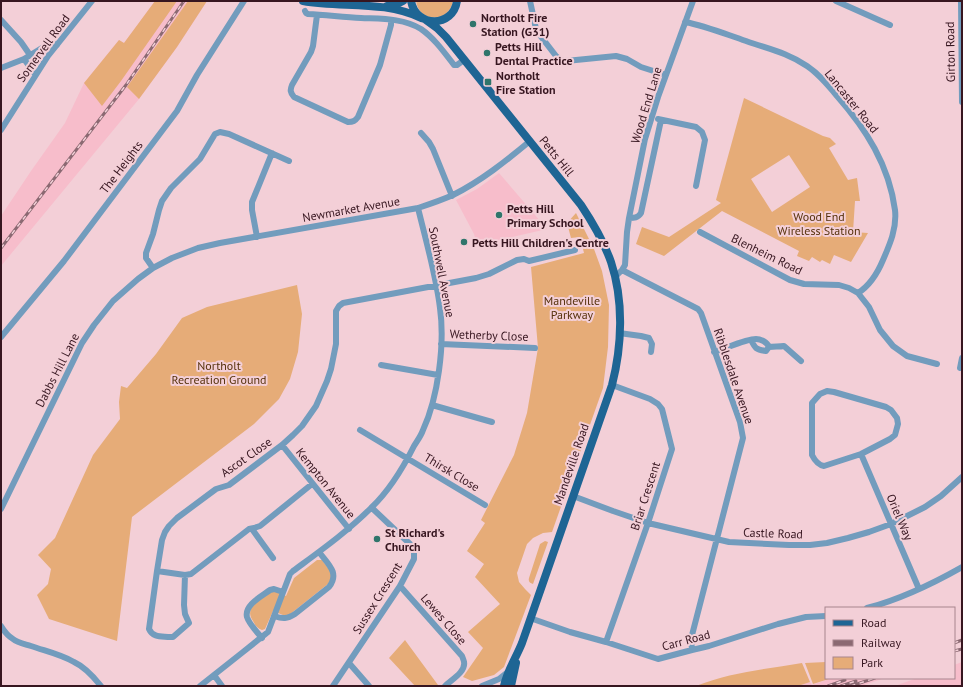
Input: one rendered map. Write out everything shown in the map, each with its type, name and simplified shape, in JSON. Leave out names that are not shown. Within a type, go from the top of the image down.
[{"type":"main road","name":"Petts Hill","points":[[303,1],[403,10],[424,19],[437,28],[446,37],[530,141],[590,218],[606,251],[615,277]]},
{"type":"main road","name":"Petts Hill","points":[[379,7],[390,6],[402,1]]},
{"type":"main road","points":[[412,1],[415,11],[424,19],[436,22],[446,18],[460,1]]},
{"type":"main road","points":[[446,37],[444,27],[445,23],[454,8]]},
{"type":"main road","name":"Mandeville Road","points":[[508,686],[517,655],[612,385],[620,333],[619,302],[615,277]]},
{"type":"main road","name":"Mandeville Road","points":[[508,686],[509,671],[517,655]]},
{"type":"street","name":"Somervell Road","points":[[1,130],[48,56],[92,1]]},
{"type":"street","name":"The Heights","points":[[1,337],[64,260],[177,111],[197,75],[244,1]]},
{"type":"street","points":[[530,1],[536,30],[560,60],[566,61],[616,56],[641,67],[666,75]]},
{"type":"street","name":"Wood End Lane","points":[[622,270],[626,261],[626,232],[646,140],[666,75],[693,1]]},
{"type":"street","points":[[837,1],[890,25]]},
{"type":"street","name":"Girton Road","points":[[961,1],[962,102]]},
{"type":"street","points":[[305,11],[308,14],[317,15],[407,22],[421,29],[435,42],[455,65],[458,65],[464,60]]},
{"type":"street","points":[[317,15],[313,46],[292,85],[290,90],[291,94],[294,97],[348,122],[355,121],[358,117],[380,66],[391,20]]},
{"type":"street","points":[[1,20],[21,42],[30,55]]},
{"type":"street","name":"Lancaster Road","points":[[685,22],[704,26],[759,46],[775,50],[800,62],[823,80],[865,131],[883,164],[895,211],[894,232],[880,268],[864,289],[858,293]]},
{"type":"street","points":[[1,68],[24,59],[52,43],[57,45]]},
{"type":"street","points":[[24,59],[36,74]]},
{"type":"street","points":[[653,118],[696,127],[702,132],[705,140],[696,186]]},
{"type":"street","name":"Wood End Lane","points":[[629,218],[638,217],[641,213],[661,120]]},
{"type":"street","points":[[152,268],[146,258],[146,253],[153,234],[162,200],[171,188],[200,159],[215,134],[220,132],[227,133],[289,161]]},
{"type":"street","points":[[420,133],[433,148],[452,196]]},
{"type":"street","name":"Newmarket Avenue","points":[[162,264],[198,248],[418,208],[452,196],[480,180],[530,141]]},
{"type":"street","points":[[257,237],[252,202],[272,153]]},
{"type":"street","name":"Southwell Avenue","points":[[262,638],[268,632],[288,579],[293,571],[349,529],[372,508],[395,480],[423,430],[432,405],[438,375],[441,344],[440,309],[436,285],[418,208]]},
{"type":"street","name":"Blenheim Road","points":[[700,232],[790,280],[804,284],[839,286],[849,288],[858,293]]},
{"type":"street","points":[[436,285],[476,278],[489,274],[517,260],[524,259],[529,261],[575,250]]},
{"type":"street","name":"Dabbs Hill Lane","points":[[1,509],[86,337],[113,301],[152,268],[162,264]]},
{"type":"street","points":[[615,277],[622,270]]},
{"type":"street","name":"Ribblesdale Avenue","points":[[622,270],[698,309],[701,313],[740,422],[743,438],[691,639],[692,650]]},
{"type":"street","name":"Kempton Avenue","points":[[349,529],[282,445],[293,435],[309,416],[322,394],[334,357],[336,344],[335,316],[339,306],[436,285]]},
{"type":"street","points":[[858,293],[869,306],[880,330],[893,346],[907,356],[937,364]]},
{"type":"street","points":[[620,333],[649,338],[652,344],[651,352]]},
{"type":"street","points":[[714,352],[757,339],[767,343],[769,347]]},
{"type":"street","points":[[751,340],[755,348],[761,351],[766,351],[769,347],[784,346],[802,361]]},
{"type":"street","name":"Wetherby Close","points":[[441,344],[535,348]]},
{"type":"street","points":[[960,368],[962,358]]},
{"type":"street","points":[[381,365],[438,375]]},
{"type":"street","name":"Briar Crescent","points":[[606,642],[648,523],[672,449],[662,409],[658,404],[650,399],[612,385]]},
{"type":"street","points":[[827,391],[834,392],[886,407],[891,410],[897,418],[898,424],[894,435],[890,439],[861,454],[824,466],[819,465],[814,460],[812,456],[812,403],[820,394],[827,391]]},
{"type":"street","points":[[432,405],[492,422]]},
{"type":"street","name":"Thirsk Close","points":[[360,430],[485,505]]},
{"type":"street","name":"Ascot Close","points":[[185,575],[184,605],[185,614],[189,623],[173,637],[154,635],[151,633],[150,629],[162,540],[169,526],[216,489],[229,485],[282,445]]},
{"type":"street","name":"Oriel Way","points":[[861,454],[919,589]]},
{"type":"street","name":"Castle Road","points":[[573,496],[648,523],[729,542],[810,545],[848,538],[890,524],[925,507],[941,496],[962,477]]},
{"type":"street","points":[[158,571],[185,575],[191,574],[249,529],[260,526],[312,484]]},
{"type":"street","name":"Sussex Crescent","points":[[333,686],[400,586],[414,559],[414,551],[410,544],[372,508]]},
{"type":"street","points":[[253,528],[274,558]]},
{"type":"street","points":[[274,616],[288,618],[295,614],[329,587],[333,582],[335,576],[333,571],[319,552]]},
{"type":"street","points":[[870,607],[897,599],[962,568]]},
{"type":"street","name":"Lewes Close","points":[[400,586],[462,656],[464,667],[445,686]]},
{"type":"street","points":[[200,686],[262,638],[246,616],[249,606],[270,590],[274,589],[283,592]]},
{"type":"street","name":"Carr Road","points":[[530,618],[658,659],[709,646],[806,616],[825,616]]},
{"type":"street","points":[[1,626],[13,639],[74,661],[93,676],[101,686]]},
{"type":"street","points":[[349,663],[369,686]]},
{"type":"street","points":[[483,686],[499,679],[509,671]]},
{"type":"street","points":[[214,676],[222,686]]},
{"type":"street","points":[[483,686],[492,684],[508,686]]},
{"type":"shaded area","points":[[155,1],[207,1],[177,47],[139,99],[1,266],[1,216],[65,123],[84,83],[119,40],[124,43]]},
{"type":"shaded area","name":"Petts Hill Primary School","points":[[499,173],[547,229],[477,245],[474,234],[456,200],[477,189]]},
{"type":"shaded area","points":[[962,662],[962,686],[895,686],[914,679],[955,679],[955,665]]},
{"type":"shaded area","points":[[829,679],[882,679],[861,686],[798,686],[810,682],[812,685]]},
{"type":"green space","points":[[155,1],[177,1],[102,106],[84,83],[119,40],[124,43]]},
{"type":"green space","points":[[188,1],[207,1],[177,47],[139,99],[127,87]]},
{"type":"green space","points":[[416,1],[453,1],[446,13],[434,18],[422,13],[418,8]]},
{"type":"green space","name":"Wood End Wireless Station","points":[[744,98],[830,138],[836,144],[829,148],[848,180],[857,178],[860,201],[855,201],[853,232],[868,233],[851,262],[834,255],[830,264],[822,260],[820,262],[812,257],[809,261],[797,256],[799,251],[722,211],[664,256],[636,244],[642,227],[669,237],[721,203],[716,200]],"holes":[[[789,155],[810,187],[772,212],[751,179]]]},
{"type":"green space","name":"Mandeville Parkway","points":[[576,213],[594,249],[602,271],[609,305],[608,347],[603,388],[552,532],[543,533],[533,538],[527,544],[517,573],[519,582],[531,595],[504,667],[494,675],[472,681],[463,677],[483,648],[468,632],[500,604],[475,577],[484,564],[467,551],[485,523],[481,520],[514,455],[527,413],[538,348],[531,267],[584,253],[580,237],[571,238],[567,223]]},
{"type":"green space","name":"Northolt Recreation Ground","points":[[297,285],[302,314],[298,352],[290,379],[279,399],[254,424],[132,517],[117,641],[49,619],[37,595],[48,584],[51,569],[38,555],[55,538],[93,455],[120,419],[119,402],[121,386],[127,388],[156,354],[182,318],[207,307]]},
{"type":"green space","points":[[545,541],[548,542],[533,584],[530,582],[529,578],[540,544]]},
{"type":"green space","points":[[317,560],[322,560],[331,572],[332,578],[328,584],[289,615],[283,615],[273,611],[265,629],[262,630],[257,627],[250,616],[250,612],[254,604],[271,591],[278,592],[286,596],[294,578]]},
{"type":"green space","points":[[405,640],[438,685],[437,686],[415,686],[389,658]]},
{"type":"green space","points":[[825,662],[825,679],[829,679],[813,684],[805,663]]},
{"type":"green space","points":[[802,663],[810,682],[798,686],[696,686],[735,674]]},
{"type":"railway","points":[[1,248],[126,85],[184,1]]},
{"type":"railway","points":[[955,643],[962,640]]},
{"type":"railway","points":[[955,651],[962,649]]},
{"type":"railway","points":[[851,686],[872,679]]},
{"type":"railway","points":[[828,686],[845,680]]},
{"type":"railway","points":[[841,686],[856,681]]},
{"type":"place","name":"Northolt Fire Station (G31)","points":[[473,24]]},
{"type":"place","name":"Petts Hill Dental Practice","points":[[487,53]]},
{"type":"place","name":"Northolt Fire Station","points":[[488,82]]},
{"type":"place","name":"Petts Hill Primary School","points":[[499,215]]},
{"type":"place","name":"Petts Hill Children's Centre","points":[[464,242]]},
{"type":"place","name":"St Richard's Church","points":[[377,539]]}]
